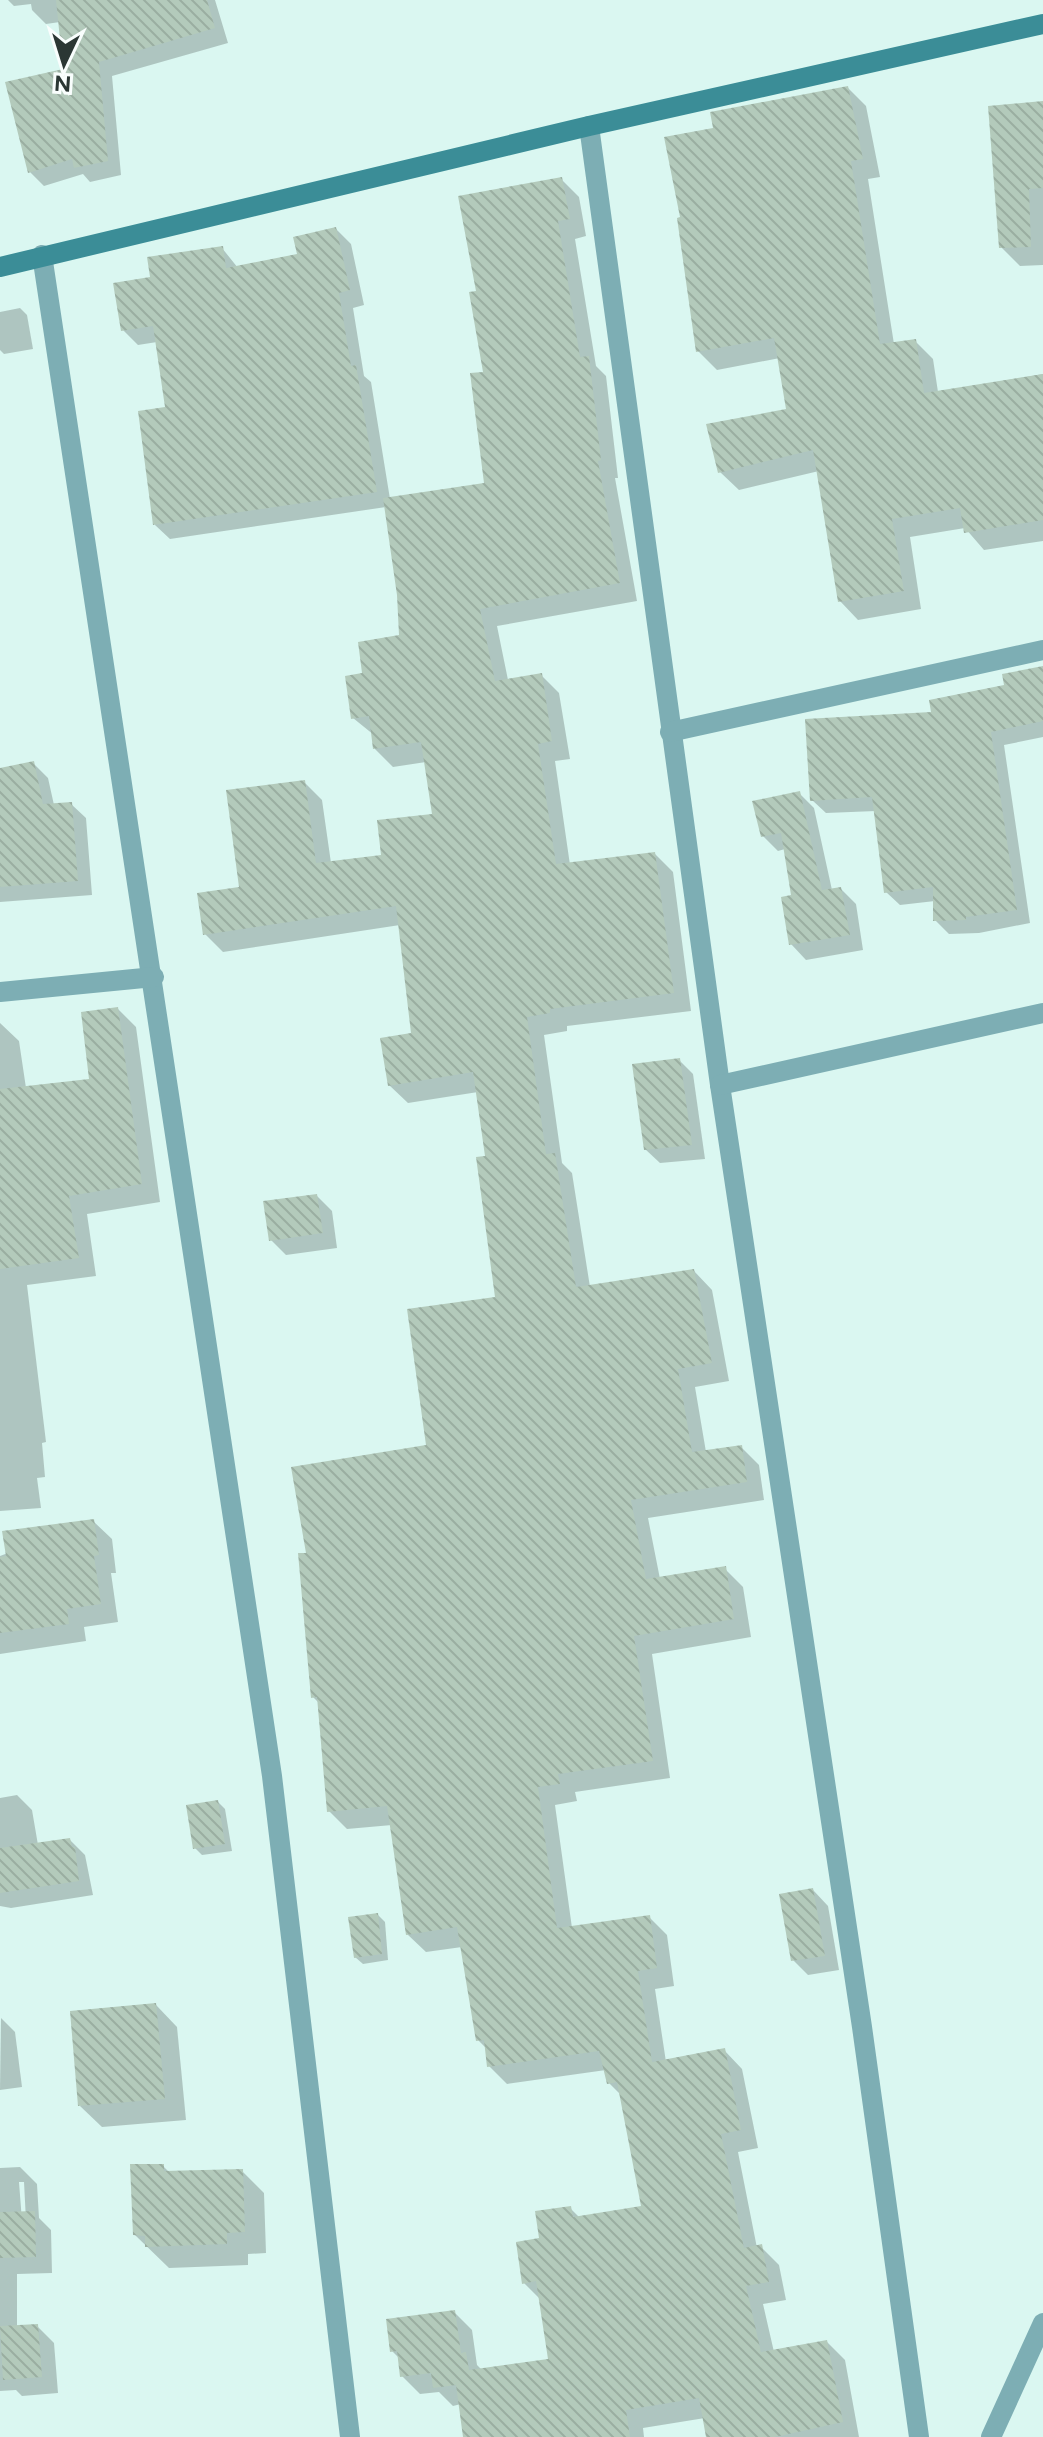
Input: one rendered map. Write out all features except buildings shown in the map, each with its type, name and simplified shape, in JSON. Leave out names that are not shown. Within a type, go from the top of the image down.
[{"type":"street","points":[[0,267],[589,126],[1043,24]]},
{"type":"street","points":[[589,126],[720,1085],[862,2027],[919,2437]]},
{"type":"street","points":[[42,255],[154,977],[272,1776],[350,2437]]},
{"type":"street","points":[[670,732],[1043,650]]},
{"type":"street","points":[[0,992],[154,977]]},
{"type":"street","points":[[720,1085],[1043,1013]]},
{"type":"street","points":[[991,2437],[1043,2323]]}]
